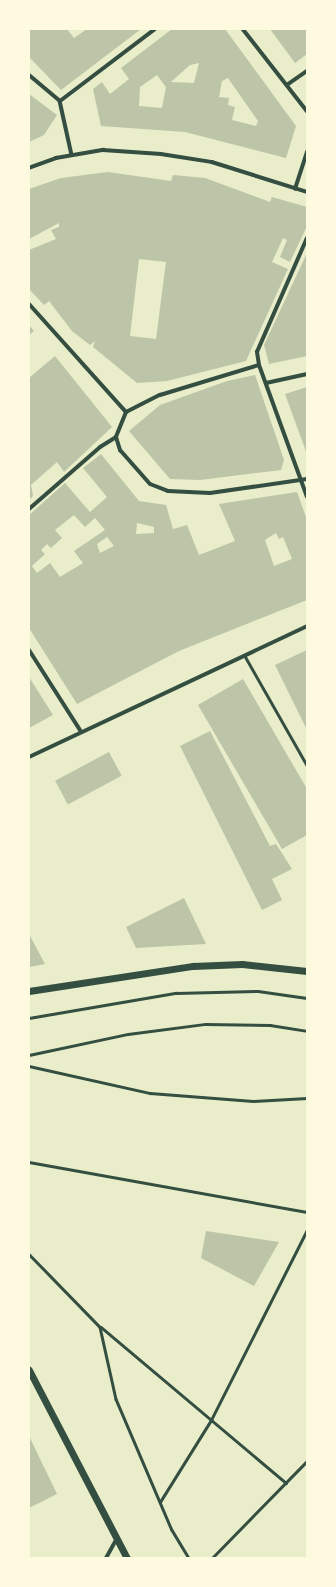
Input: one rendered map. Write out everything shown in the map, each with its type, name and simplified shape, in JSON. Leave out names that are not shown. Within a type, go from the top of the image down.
[{"type":"street","points":[[60,101],[155,29]]},
{"type":"street","points":[[243,29],[307,112]]},
{"type":"street","points":[[287,85],[307,71]]},
{"type":"street","points":[[29,75],[60,101],[72,155]]},
{"type":"street","points":[[29,168],[72,155],[102,150],[161,154],[212,162],[307,192]]},
{"type":"street","points":[[295,189],[307,152]]},
{"type":"street","points":[[307,238],[257,352],[259,365],[307,497]]},
{"type":"street","points":[[29,304],[126,412]]},
{"type":"street","points":[[29,509],[100,447],[116,437],[126,412],[160,395],[259,365]]},
{"type":"street","points":[[266,383],[307,374]]},
{"type":"street","points":[[116,437],[120,450],[150,484],[168,490],[210,494],[307,479]]},
{"type":"street","points":[[29,757],[80,730],[307,626]]},
{"type":"street","points":[[29,650],[80,730]]},
{"type":"street","points":[[29,991],[193,966],[242,964],[307,971]]},
{"type":"street","points":[[29,1370],[127,1558]]},
{"type":"street","points":[[106,1558],[117,1538]]},
{"type":"lane","points":[[244,655],[307,766]]},
{"type":"path","points":[[29,1018],[176,993],[258,991],[307,998]]},
{"type":"path","points":[[29,1055],[128,1034],[205,1024],[270,1025],[307,1031]]},
{"type":"path","points":[[29,1066],[150,1093],[253,1101],[307,1098]]},
{"type":"path","points":[[29,1162],[307,1212]]},
{"type":"path","points":[[160,1502],[212,1420],[307,1230]]},
{"type":"path","points":[[29,1254],[100,1327],[286,1483]]},
{"type":"path","points":[[100,1327],[116,1399],[160,1502],[189,1558]]},
{"type":"path","points":[[212,1558],[307,1461]]},
{"type":"building","points":[[29,29],[67,29],[74,38],[87,29],[141,29],[61,90],[29,57]]},
{"type":"building","points":[[172,29],[225,29],[296,126],[286,158],[185,132],[101,126],[93,89],[102,82],[110,94],[129,79],[121,68]],"holes":[[[199,63],[194,83],[171,82],[190,65]],[[157,75],[166,87],[162,108],[139,106],[140,87]],[[228,78],[258,121],[256,126],[232,120],[235,107],[228,105],[229,98],[219,97],[222,81]]]},
{"type":"building","points":[[270,29],[307,29],[307,54],[295,63]]},
{"type":"building","points":[[29,94],[57,115],[44,135],[29,142]]},
{"type":"building","points":[[108,172],[171,181],[173,175],[205,178],[270,202],[272,197],[307,207],[307,226],[290,262],[280,257],[287,240],[283,238],[272,262],[288,269],[246,361],[167,381],[137,383],[93,347],[95,341],[90,345],[72,331],[49,301],[44,305],[29,289],[29,250],[56,239],[51,230],[59,227],[59,223],[29,239],[29,189],[61,178]],"holes":[[[139,259],[166,262],[156,339],[130,336]]]},
{"type":"building","points":[[307,253],[307,356],[269,364],[264,345]]},
{"type":"building","points":[[29,325],[34,331],[29,335]]},
{"type":"building","points":[[55,356],[112,427],[64,472],[57,462],[31,485],[33,496],[29,500],[29,378]]},
{"type":"building","points":[[255,375],[284,460],[281,470],[200,480],[170,479],[129,431],[160,405],[227,381]]},
{"type":"building","points":[[307,387],[307,454],[285,394]]},
{"type":"building","points":[[101,454],[139,501],[166,505],[173,529],[187,525],[199,555],[235,541],[219,504],[297,492],[307,520],[307,600],[179,651],[77,704],[29,628],[29,515],[65,483],[90,512],[107,497],[83,468]],"holes":[[[74,515],[85,527],[95,518],[105,530],[74,551],[83,563],[60,577],[50,563],[37,573],[32,566],[45,554],[41,550],[47,544],[51,548],[62,538],[55,530]],[[137,523],[154,527],[154,533],[136,534]],[[276,533],[279,539],[283,537],[292,559],[274,566],[265,540]],[[107,537],[114,546],[100,553],[97,544]]]},
{"type":"building","points":[[307,650],[307,730],[275,665]]},
{"type":"building","points":[[29,677],[53,715],[29,728]]},
{"type":"building","points":[[243,679],[307,789],[307,835],[282,849],[198,705]]},
{"type":"building","points":[[210,731],[270,846],[276,844],[292,869],[272,879],[282,900],[262,910],[180,746]]},
{"type":"building","points":[[109,752],[122,776],[68,804],[55,781]]},
{"type":"building","points":[[184,898],[206,944],[136,948],[126,927]]},
{"type":"building","points":[[29,934],[45,964],[29,967]]},
{"type":"building","points":[[206,1231],[279,1242],[254,1286],[201,1258]]},
{"type":"building","points":[[29,1436],[57,1494],[29,1508]]}]
